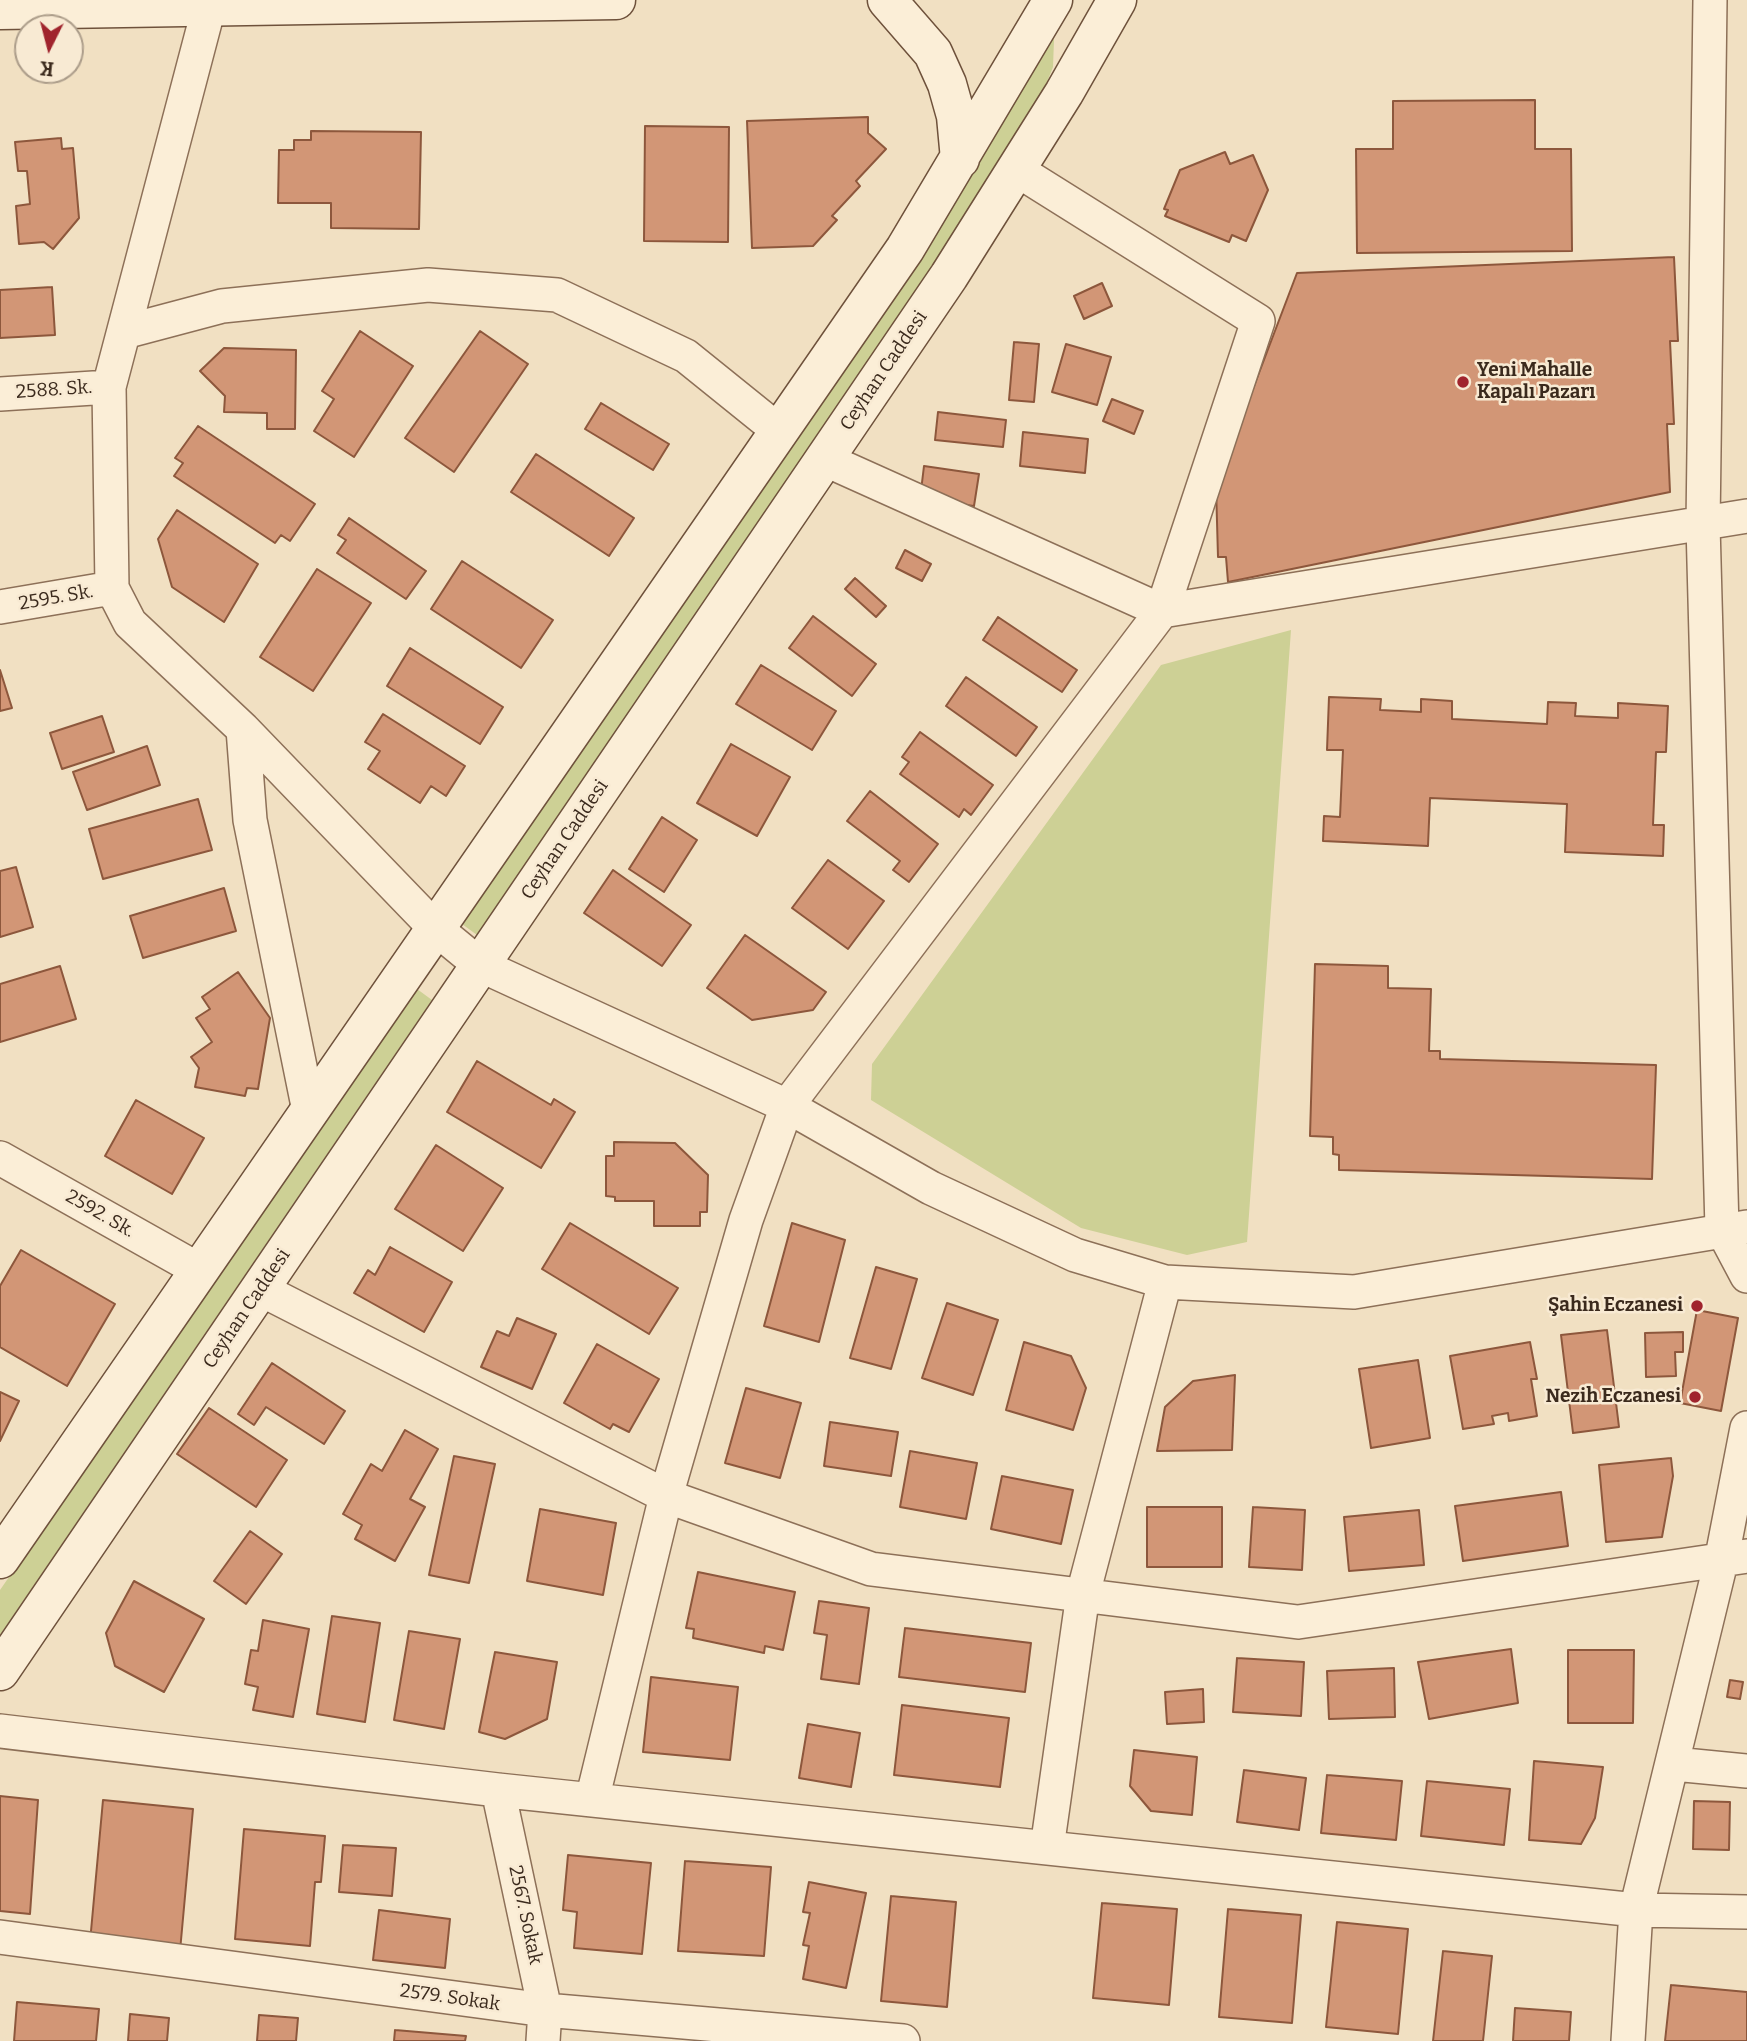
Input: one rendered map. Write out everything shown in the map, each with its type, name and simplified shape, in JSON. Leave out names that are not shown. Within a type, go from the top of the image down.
[{"type":"street","points":[[0,10],[615,0]]},
{"type":"street","points":[[887,0],[933,52],[947,84],[956,116],[960,159]]},
{"type":"street","points":[[0,1559],[905,249],[1053,0]]},
{"type":"street","name":"Ceyhan Caddesi","points":[[0,1671],[824,459],[1017,170],[1117,0]]},
{"type":"street","points":[[1710,0],[1703,525],[1734,1228],[1747,1276]]},
{"type":"street","points":[[209,7],[109,387],[112,588],[130,623],[243,729],[435,929],[480,965],[787,1106],[967,1205],[1075,1255],[1165,1282],[1354,1292],[1734,1228]]},
{"type":"street","points":[[592,1800],[666,1496],[746,1220],[787,1106],[1163,611],[1258,321],[1017,170]]},
{"type":"street","points":[[124,332],[222,306],[428,285],[557,295],[686,356],[779,431]]},
{"type":"street","name":"2588. Sk.","points":[[0,394],[109,387]]},
{"type":"street","points":[[824,459],[1163,611],[1747,516]]},
{"type":"street","name":"2595. Sk.","points":[[0,607],[112,588]]},
{"type":"street","points":[[243,729],[250,820],[309,1111]]},
{"type":"street","name":"2592. Sk.","points":[[0,1158],[199,1270]]},
{"type":"street","points":[[1047,1848],[1083,1594],[1165,1282]]},
{"type":"street","points":[[260,1289],[666,1496],[871,1569],[1298,1622],[1734,1559]]},
{"type":"street","points":[[1628,2041],[1636,1910],[1674,1764],[1734,1559],[1747,1428]]},
{"type":"street","points":[[0,1731],[498,1790],[1636,1910],[1747,1912]]},
{"type":"street","points":[[1674,1764],[1747,1771]]},
{"type":"street","name":"2567. Sokak","points":[[498,1790],[544,2026]]},
{"type":"street","name":"2579. Sokak","points":[[0,1937],[544,2026],[903,2041]]},
{"type":"green space","points":[[1050,35],[1054,40],[1053,67],[1045,87],[926,279],[477,935],[462,924]]},
{"type":"green space","points":[[1291,630],[1247,1242],[1187,1255],[1081,1228],[871,1100],[872,1064],[1161,665]]},
{"type":"green space","points":[[417,989],[432,1000],[0,1635],[0,1590]]},
{"type":"building","points":[[1535,100],[1535,149],[1571,149],[1572,251],[1357,253],[1356,149],[1393,149],[1393,101]]},
{"type":"building","points":[[868,117],[868,133],[886,149],[856,181],[860,186],[832,216],[837,220],[813,246],[752,248],[747,121]]},
{"type":"building","points":[[645,126],[729,127],[728,242],[644,241]]},
{"type":"building","points":[[311,131],[421,132],[419,229],[331,228],[331,203],[278,203],[279,150],[294,150],[294,140],[311,140]]},
{"type":"building","points":[[61,138],[62,149],[73,148],[79,218],[53,249],[44,242],[19,244],[16,206],[30,204],[27,171],[18,171],[15,142]]},
{"type":"building","points":[[1225,152],[1230,164],[1253,155],[1268,190],[1246,241],[1232,235],[1229,242],[1165,216],[1168,210],[1164,209],[1180,170]]},
{"type":"building","name":"Yeni Mahalle Kapalı Pazarı","points":[[1674,257],[1678,341],[1670,341],[1674,424],[1667,424],[1670,492],[1228,582],[1226,557],[1218,557],[1216,486],[1297,273]]},
{"type":"building","points":[[1102,283],[1112,306],[1084,319],[1074,296]]},
{"type":"building","points":[[52,287],[55,335],[0,338],[0,290]]},
{"type":"building","points":[[360,331],[413,366],[354,457],[314,431],[334,399],[322,391]]},
{"type":"building","points":[[480,331],[528,364],[454,472],[405,438]]},
{"type":"building","points":[[1014,342],[1039,344],[1034,402],[1009,400]]},
{"type":"building","points":[[1066,344],[1111,357],[1097,405],[1052,392]]},
{"type":"building","points":[[224,348],[296,350],[295,429],[267,429],[267,413],[224,412],[225,396],[200,371]]},
{"type":"building","points":[[1112,399],[1143,411],[1134,434],[1103,421]]},
{"type":"building","points":[[601,403],[669,444],[653,470],[585,429]]},
{"type":"building","points":[[938,412],[1006,420],[1003,447],[935,440]]},
{"type":"building","points":[[198,426],[315,504],[290,541],[281,535],[275,543],[174,476],[183,463],[175,458]]},
{"type":"building","points":[[1023,432],[1088,439],[1085,473],[1020,466]]},
{"type":"building","points":[[536,454],[634,518],[609,556],[511,492]]},
{"type":"building","points":[[924,466],[979,474],[974,506],[920,499]]},
{"type":"building","points":[[177,510],[258,564],[224,622],[172,587],[158,539]]},
{"type":"building","points":[[349,518],[426,571],[406,599],[337,553],[346,540],[338,535]]},
{"type":"building","points":[[905,550],[931,564],[922,581],[896,568]]},
{"type":"building","points":[[462,561],[553,620],[521,668],[431,609]]},
{"type":"building","points":[[317,569],[371,603],[313,691],[260,657]]},
{"type":"building","points":[[855,578],[886,606],[876,617],[845,589]]},
{"type":"building","points":[[813,616],[876,664],[852,696],[789,648]]},
{"type":"building","points":[[998,617],[1077,670],[1062,692],[983,640]]},
{"type":"building","points":[[410,648],[503,707],[480,744],[387,686]]},
{"type":"building","points":[[761,665],[836,711],[812,750],[736,704]]},
{"type":"building","points":[[0,670],[12,708],[0,711]]},
{"type":"building","points":[[966,677],[1037,727],[1016,756],[946,706]]},
{"type":"building","points":[[1329,697],[1381,699],[1380,710],[1421,712],[1421,699],[1452,701],[1452,719],[1547,724],[1548,702],[1576,703],[1575,716],[1618,718],[1618,703],[1668,706],[1666,752],[1656,752],[1653,825],[1664,825],[1663,856],[1565,852],[1567,804],[1430,798],[1428,846],[1323,841],[1324,816],[1340,817],[1343,750],[1327,750]]},
{"type":"building","points":[[383,714],[465,766],[446,796],[431,786],[420,803],[368,769],[380,751],[365,742]]},
{"type":"building","points":[[102,716],[114,752],[62,769],[50,733]]},
{"type":"building","points":[[920,732],[993,785],[971,815],[964,809],[959,817],[900,774],[909,762],[902,757]]},
{"type":"building","points":[[731,744],[790,777],[757,836],[697,803]]},
{"type":"building","points":[[147,746],[160,785],[87,810],[73,772]]},
{"type":"building","points":[[870,791],[938,844],[909,882],[893,870],[900,861],[847,821]]},
{"type":"building","points":[[198,799],[212,850],[103,879],[89,829]]},
{"type":"building","points":[[662,817],[697,840],[664,892],[629,869]]},
{"type":"building","points":[[828,860],[884,901],[848,949],[792,908]]},
{"type":"building","points":[[16,867],[33,927],[0,937],[0,871]]},
{"type":"building","points":[[613,870],[691,925],[662,966],[584,913]]},
{"type":"building","points":[[224,888],[236,931],[143,958],[130,916]]},
{"type":"building","points":[[745,935],[826,992],[813,1010],[752,1020],[707,988]]},
{"type":"building","points":[[1315,964],[1388,966],[1388,988],[1431,989],[1429,1051],[1440,1051],[1440,1059],[1656,1065],[1652,1179],[1339,1170],[1339,1155],[1333,1154],[1333,1137],[1310,1136]]},
{"type":"building","points":[[60,966],[76,1019],[0,1042],[0,984]]},
{"type":"building","points":[[238,972],[270,1018],[258,1089],[247,1088],[245,1096],[195,1087],[199,1068],[191,1057],[212,1042],[196,1018],[210,1009],[202,997]]},
{"type":"building","points":[[477,1061],[551,1105],[554,1099],[575,1112],[541,1168],[447,1112]]},
{"type":"building","points":[[136,1100],[204,1138],[172,1194],[105,1156]]},
{"type":"building","points":[[614,1142],[675,1143],[708,1175],[707,1212],[700,1212],[700,1226],[654,1226],[654,1201],[615,1201],[615,1197],[606,1196],[606,1156],[614,1156]]},
{"type":"building","points":[[436,1145],[503,1188],[463,1251],[395,1209]]},
{"type":"building","points":[[570,1223],[678,1288],[649,1334],[542,1269]]},
{"type":"building","points":[[792,1223],[845,1240],[819,1342],[764,1326]]},
{"type":"building","points":[[390,1247],[452,1282],[424,1332],[354,1293],[368,1270],[375,1275]]},
{"type":"building","points":[[21,1250],[115,1304],[67,1386],[0,1347],[0,1286]]},
{"type":"building","points":[[876,1267],[917,1279],[891,1369],[850,1358]]},
{"type":"building","points":[[947,1303],[998,1320],[973,1395],[922,1378]]},
{"type":"building","points":[[1697,1310],[1738,1318],[1721,1411],[1680,1403]]},
{"type":"building","points":[[517,1318],[556,1334],[532,1389],[481,1367],[497,1331],[509,1336]]},
{"type":"building","points":[[1607,1330],[1619,1427],[1573,1433],[1561,1335]]},
{"type":"building","points":[[1683,1332],[1683,1352],[1675,1352],[1676,1376],[1646,1377],[1645,1333]]},
{"type":"building","points":[[1024,1342],[1071,1356],[1086,1388],[1073,1430],[1006,1410]]},
{"type":"building","points":[[1530,1342],[1537,1379],[1531,1379],[1537,1416],[1509,1421],[1508,1413],[1492,1416],[1494,1424],[1463,1429],[1450,1356]]},
{"type":"building","points":[[597,1344],[659,1379],[629,1432],[613,1424],[610,1429],[564,1403]]},
{"type":"building","points":[[1418,1360],[1430,1438],[1371,1448],[1359,1369]]},
{"type":"building","points":[[272,1363],[345,1411],[324,1444],[266,1407],[254,1425],[238,1414]]},
{"type":"building","points":[[1235,1375],[1232,1450],[1157,1451],[1165,1407],[1193,1381]]},
{"type":"building","points":[[746,1388],[801,1403],[780,1478],[725,1463]]},
{"type":"building","points":[[0,1392],[19,1401],[0,1441]]},
{"type":"building","points":[[209,1408],[287,1460],[256,1507],[177,1454]]},
{"type":"building","points":[[830,1422],[898,1432],[891,1476],[824,1466]]},
{"type":"building","points":[[405,1430],[438,1449],[410,1499],[425,1507],[395,1561],[355,1539],[362,1525],[343,1514],[371,1464],[382,1471]]},
{"type":"building","points":[[910,1451],[977,1463],[966,1519],[900,1507]]},
{"type":"building","points":[[454,1456],[495,1464],[469,1583],[429,1575]]},
{"type":"building","points":[[1671,1458],[1673,1476],[1662,1537],[1606,1542],[1599,1465]]},
{"type":"building","points":[[1002,1476],[1073,1490],[1061,1544],[991,1529]]},
{"type":"building","points":[[1561,1492],[1568,1546],[1463,1561],[1455,1506]]},
{"type":"building","points":[[1147,1507],[1222,1507],[1222,1567],[1147,1567]]},
{"type":"building","points":[[1253,1507],[1305,1510],[1302,1570],[1249,1567]]},
{"type":"building","points":[[540,1509],[616,1523],[603,1595],[527,1581]]},
{"type":"building","points":[[1419,1510],[1424,1565],[1349,1571],[1344,1517]]},
{"type":"building","points":[[250,1531],[282,1554],[246,1604],[214,1581]]},
{"type":"building","points":[[698,1572],[795,1592],[783,1650],[765,1646],[764,1653],[693,1638],[694,1629],[686,1628]]},
{"type":"building","points":[[134,1581],[204,1619],[164,1692],[115,1666],[106,1633]]},
{"type":"building","points":[[819,1601],[869,1608],[859,1684],[821,1679],[827,1635],[814,1633]]},
{"type":"building","points":[[332,1616],[380,1623],[365,1722],[317,1714]]},
{"type":"building","points":[[263,1620],[309,1629],[293,1717],[253,1710],[258,1687],[245,1684],[251,1650],[258,1651]]},
{"type":"building","points":[[905,1628],[1031,1643],[1025,1692],[899,1677]]},
{"type":"building","points":[[409,1631],[460,1639],[444,1729],[394,1720]]},
{"type":"building","points":[[1511,1649],[1518,1703],[1429,1719],[1418,1662]]},
{"type":"building","points":[[1568,1650],[1634,1650],[1633,1723],[1568,1723]]},
{"type":"building","points":[[495,1652],[557,1662],[547,1719],[505,1739],[479,1732]]},
{"type":"building","points":[[1237,1658],[1304,1662],[1301,1716],[1233,1712]]},
{"type":"building","points":[[1394,1668],[1395,1717],[1329,1719],[1327,1671]]},
{"type":"building","points":[[651,1677],[738,1687],[730,1760],[643,1752]]},
{"type":"building","points":[[1730,1680],[1743,1682],[1740,1699],[1727,1697]]},
{"type":"building","points":[[1203,1689],[1204,1722],[1167,1724],[1165,1692]]},
{"type":"building","points":[[902,1705],[1009,1718],[1000,1787],[894,1775]]},
{"type":"building","points":[[808,1724],[860,1733],[851,1787],[799,1778]]},
{"type":"building","points":[[1134,1750],[1197,1757],[1192,1815],[1151,1811],[1130,1786]]},
{"type":"building","points":[[1534,1761],[1603,1767],[1595,1818],[1581,1844],[1529,1840]]},
{"type":"building","points":[[1244,1770],[1306,1778],[1299,1830],[1237,1822]]},
{"type":"building","points":[[1327,1775],[1402,1781],[1396,1840],[1321,1833]]},
{"type":"building","points":[[1427,1781],[1510,1789],[1504,1845],[1421,1836]]},
{"type":"building","points":[[0,1796],[38,1800],[30,1914],[0,1911]]},
{"type":"building","points":[[103,1800],[193,1809],[180,1951],[90,1942]]},
{"type":"building","points":[[1694,1801],[1730,1802],[1729,1850],[1693,1849]]},
{"type":"building","points":[[244,1829],[325,1836],[321,1882],[315,1882],[310,1946],[235,1939]]},
{"type":"building","points":[[343,1845],[396,1848],[392,1896],[339,1892]]},
{"type":"building","points":[[568,1855],[651,1863],[642,1954],[574,1948],[577,1912],[563,1910]]},
{"type":"building","points":[[685,1861],[771,1867],[764,1956],[678,1951]]},
{"type":"building","points":[[809,1882],[866,1893],[846,1988],[803,1979],[809,1946],[803,1945],[810,1913],[803,1912]]},
{"type":"building","points":[[891,1896],[956,1902],[947,2007],[881,2001]]},
{"type":"building","points":[[1102,1903],[1177,1909],[1169,2005],[1093,1998]]},
{"type":"building","points":[[1228,1909],[1301,1915],[1292,2023],[1219,2017]]},
{"type":"building","points":[[379,1910],[450,1919],[445,1968],[373,1960]]},
{"type":"building","points":[[1337,1922],[1408,1929],[1398,2034],[1326,2027]]},
{"type":"building","points":[[1443,1951],[1492,1956],[1483,2041],[1433,2041]]},
{"type":"building","points":[[1671,1985],[1747,1992],[1747,2041],[1665,2041]]},
{"type":"building","points":[[17,2002],[99,2009],[96,2041],[14,2041]]},
{"type":"building","points":[[1515,2008],[1571,2012],[1569,2041],[1513,2041]]},
{"type":"building","points":[[130,2014],[169,2018],[167,2041],[128,2041]]},
{"type":"building","points":[[259,2015],[298,2018],[296,2041],[257,2041]]},
{"type":"building","points":[[395,2030],[466,2036],[465,2041],[394,2041]]},
{"type":"place","name":"Yeni Mahalle Kapalı Pazarı","points":[[1463,382]]},
{"type":"place","name":"Şahin Eczanesi","points":[[1697,1306]]},
{"type":"place","name":"Nezih Eczanesi","points":[[1695,1397]]}]
